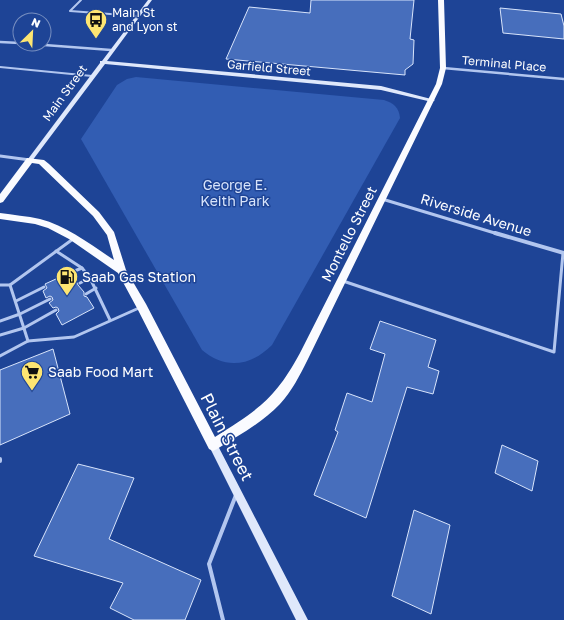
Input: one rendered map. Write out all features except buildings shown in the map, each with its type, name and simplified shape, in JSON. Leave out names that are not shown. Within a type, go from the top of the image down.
[{"type":"main road","name":"Main Street","points":[[0,200],[150,0]]},
{"type":"main road","name":"Montello Street","points":[[213,445],[249,422],[276,400],[300,364],[439,84],[443,68],[441,0]]},
{"type":"main road","name":"Garfield Street","points":[[102,62],[380,88],[432,100]]},
{"type":"main road","name":"Plain Street","points":[[30,160],[44,163],[96,214],[111,234],[121,270],[142,306],[302,620]]},
{"type":"main road","name":"Plain Street","points":[[0,216],[40,222],[74,239],[121,270]]},
{"type":"street","points":[[0,42],[12,43]]},
{"type":"street","points":[[52,46],[111,50]]},
{"type":"street","name":"Terminal Place","points":[[443,68],[564,79]]},
{"type":"street","points":[[0,156],[30,160]]},
{"type":"street","name":"Riverside Avenue","points":[[382,199],[563,253]]},
{"type":"lane","points":[[81,0],[70,11],[138,16]]},
{"type":"lane","points":[[0,67],[92,76]]},
{"type":"lane","points":[[0,285],[10,285],[74,239]]},
{"type":"lane","points":[[56,251],[82,268],[90,278],[110,320]]},
{"type":"lane","points":[[341,281],[554,352],[563,253]]},
{"type":"lane","points":[[72,272],[82,268]]},
{"type":"lane","points":[[80,283],[90,278]]},
{"type":"lane","points":[[10,285],[28,341]]},
{"type":"lane","points":[[16,301],[44,287]]},
{"type":"lane","points":[[86,294],[96,288]]},
{"type":"lane","points":[[0,321],[20,314],[50,299]]},
{"type":"lane","points":[[0,356],[28,341],[74,337],[142,306]]},
{"type":"lane","points":[[0,335],[24,328],[56,310]]},
{"type":"lane","points":[[223,620],[208,564],[237,493]]},
{"type":"green space","name":"George E. Keith Park","points":[[136,77],[384,100],[393,104],[397,108],[400,118],[272,345],[264,352],[247,361],[229,363],[220,361],[202,350],[81,139],[117,85],[127,79]]},
{"type":"place","name":"Main St and Lyon st","points":[[96,40]]},
{"type":"place","name":"Saab Gas Station","points":[[67,296]]},
{"type":"place","name":"Saab Food Mart","points":[[32,392]]}]
